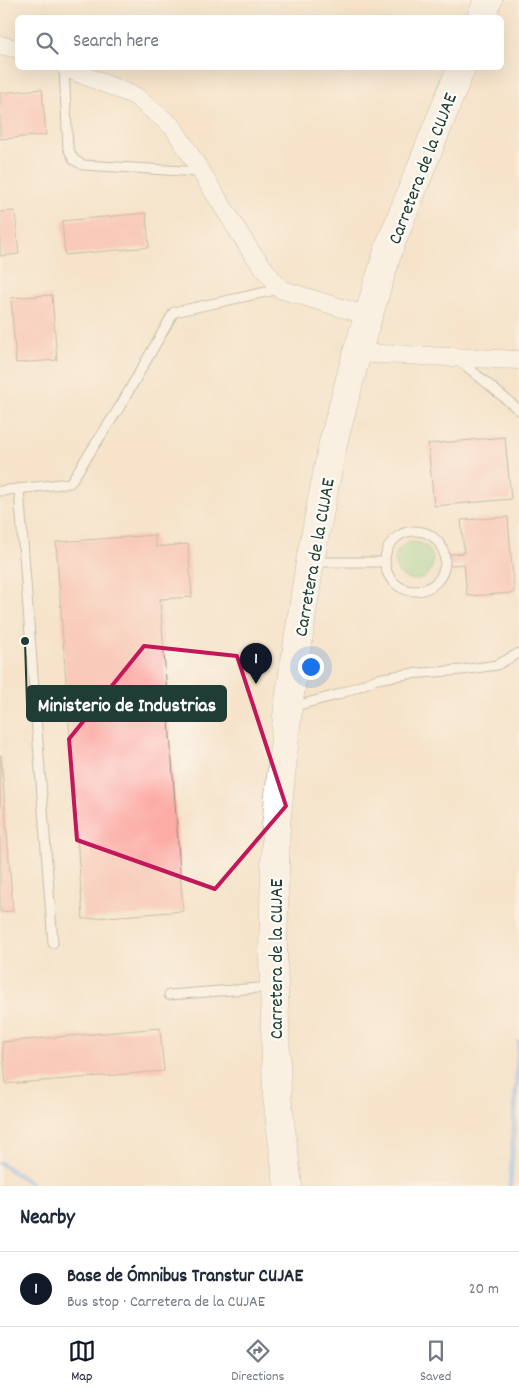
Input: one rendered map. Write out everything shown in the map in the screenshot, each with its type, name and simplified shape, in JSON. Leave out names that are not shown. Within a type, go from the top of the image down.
[{"type":"highway","points":[[482,15],[488,0]]},
{"type":"highway","name":"Carretera de la CUJAE","points":[[288,1186],[277,1096],[273,954],[276,825],[288,707],[310,562],[333,443],[368,316],[389,248],[459,70]]},
{"type":"street","points":[[0,45],[15,48]]},
{"type":"street","points":[[70,70],[136,96],[172,127],[250,250],[280,290],[368,316]]},
{"type":"street","points":[[357,353],[519,360]]},
{"type":"lane","points":[[65,70],[68,148],[74,160],[82,165],[201,172]]},
{"type":"lane","points":[[0,492],[70,484],[119,408],[174,312],[280,290]]},
{"type":"lane","points":[[457,358],[519,410]]},
{"type":"lane","points":[[19,489],[53,943]]},
{"type":"lane","points":[[415,530],[425,532],[433,537],[440,545],[444,554],[442,574],[428,588],[419,590],[409,590],[392,580],[387,572],[385,562],[386,552],[397,536],[415,530]]},
{"type":"lane","points":[[310,562],[385,562]]},
{"type":"lane","points":[[288,707],[337,696],[377,680],[408,674],[497,665],[519,653]]},
{"type":"lane","points":[[169,995],[274,986]]},
{"type":"highlighted area","points":[[144,646],[237,656],[286,806],[215,889],[77,840],[69,739]]},
{"type":"green space","points":[[414,542],[427,548],[433,561],[427,574],[414,580],[401,574],[395,561],[401,548]]},
{"type":"building","points":[[42,89],[46,135],[0,139],[0,93]]},
{"type":"building","points":[[15,211],[19,254],[0,256],[0,212]]},
{"type":"building","points":[[146,213],[149,247],[65,255],[62,221]]},
{"type":"building","points":[[52,295],[57,360],[16,363],[11,298]]},
{"type":"building","points":[[505,437],[511,499],[434,506],[428,444]]},
{"type":"building","points":[[508,517],[514,593],[467,596],[464,564],[443,566],[442,555],[464,553],[461,520]]},
{"type":"building","points":[[155,535],[156,547],[188,544],[192,597],[160,599],[183,911],[83,919],[56,542]]},
{"type":"building","points":[[0,755],[13,911],[0,912]]},
{"type":"building","points":[[160,1028],[164,1071],[6,1084],[2,1042]]},
{"type":"waterway","points":[[510,1186],[519,1042]]},
{"type":"waterway","points":[[0,1163],[35,1186]]},
{"type":"place","name":"Ministerio de Industrias","points":[[25,641]]},
{"type":"place","name":"Base de Ómnibus Transtur CUJAE","points":[[256,684]]}]
